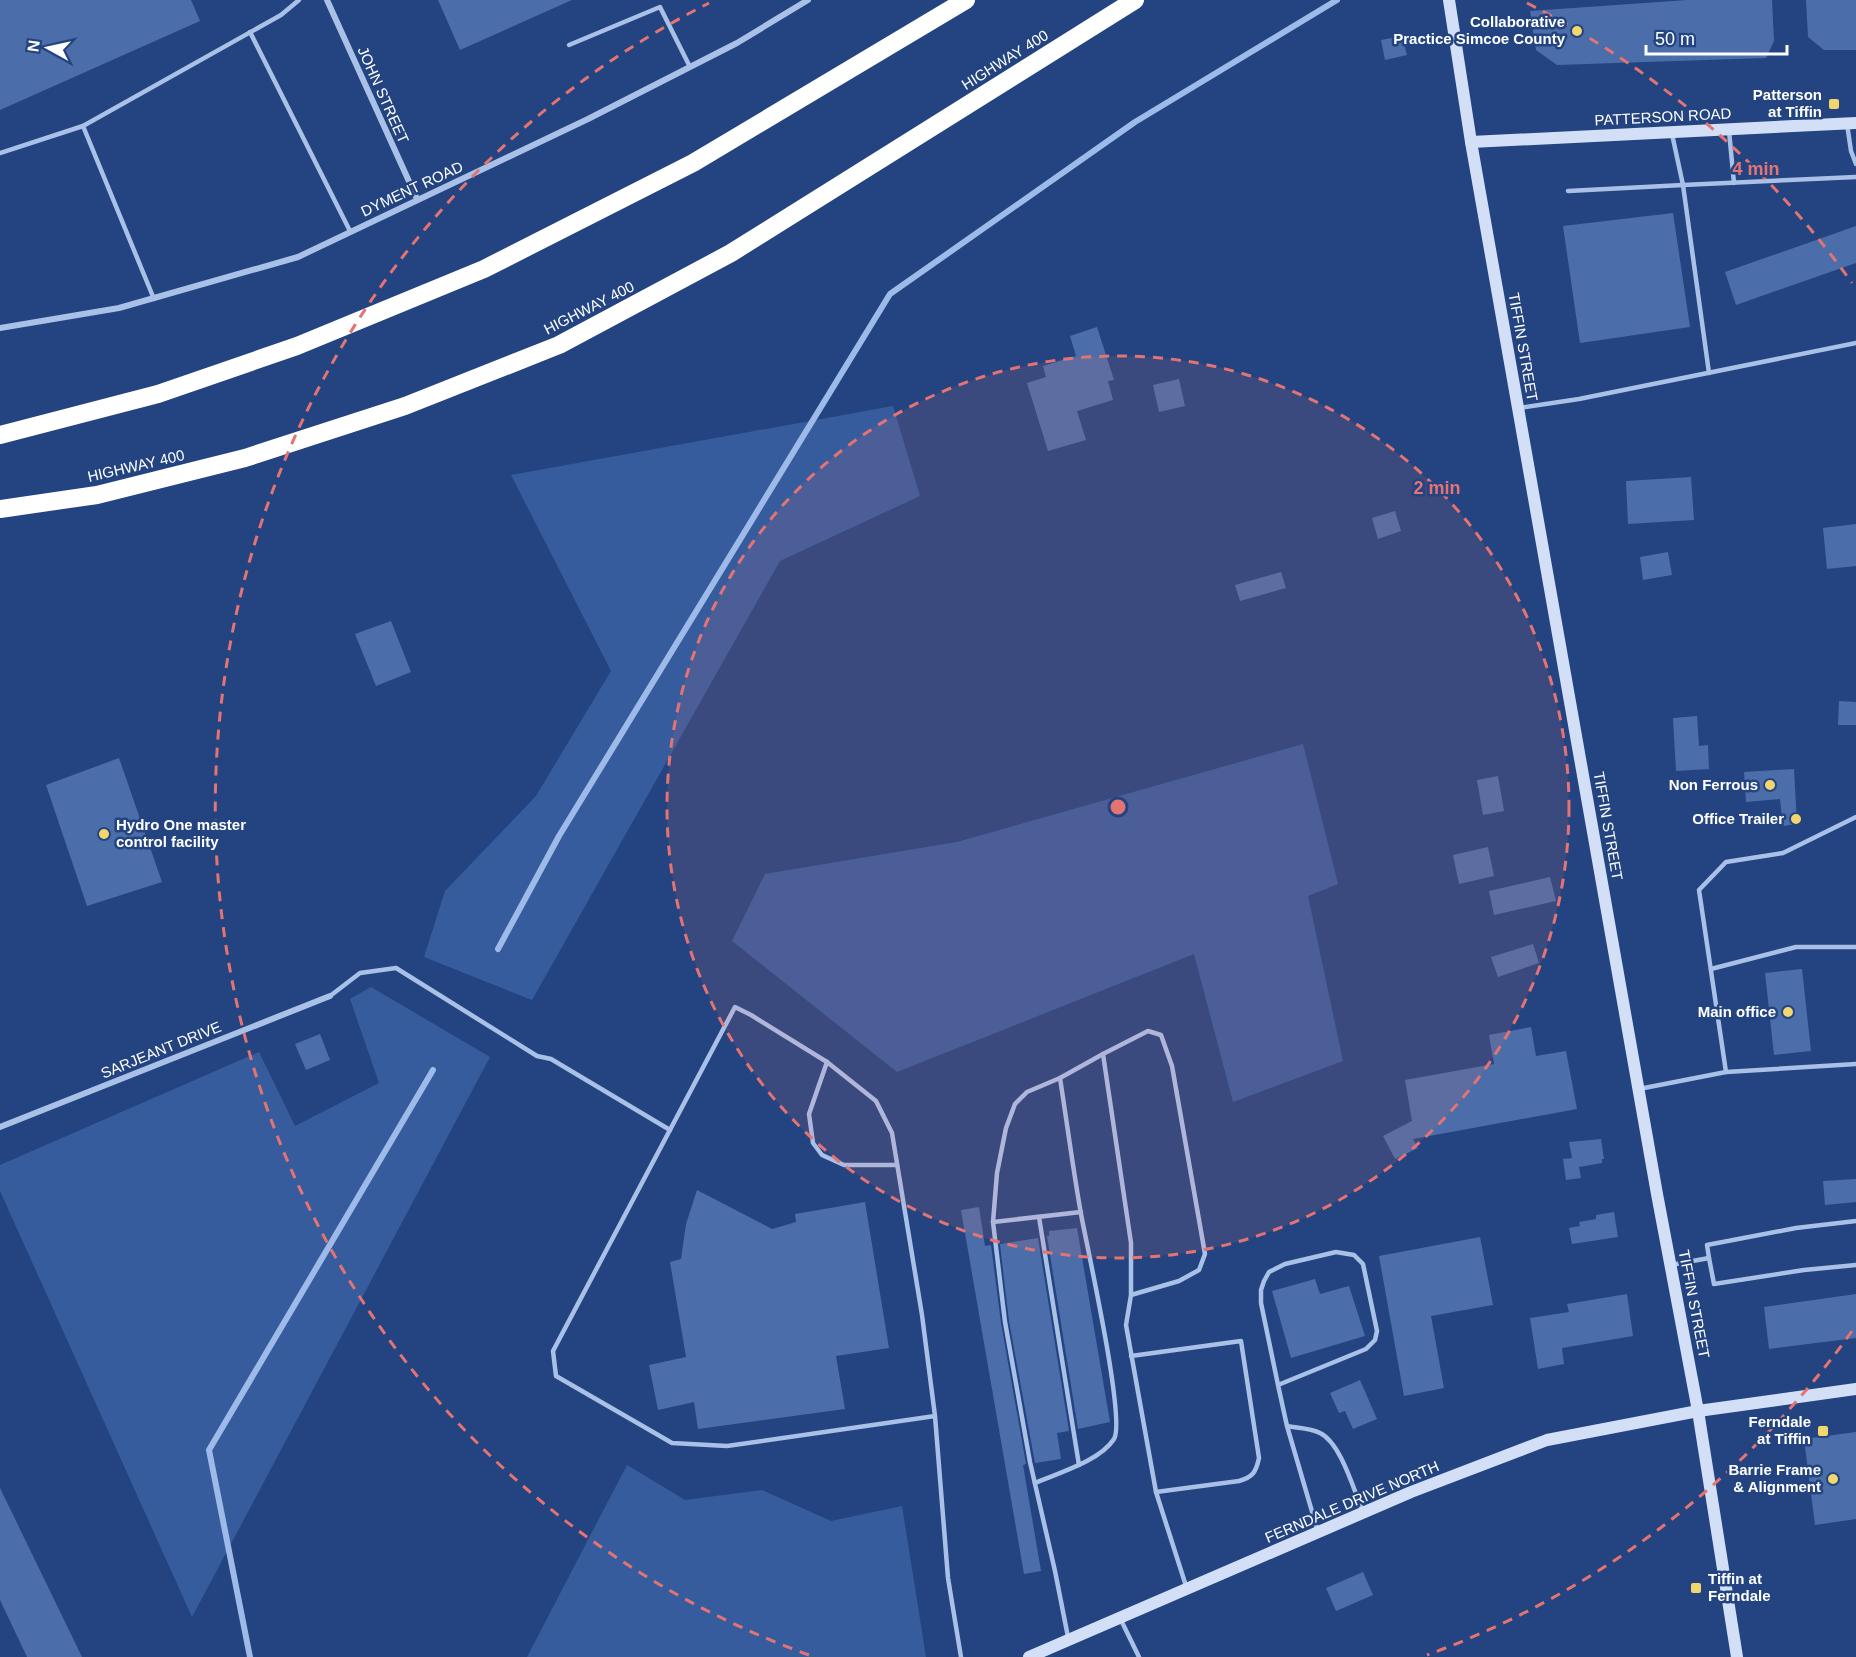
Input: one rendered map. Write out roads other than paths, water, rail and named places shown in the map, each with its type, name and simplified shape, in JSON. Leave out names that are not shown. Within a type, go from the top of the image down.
[{"type":"highway","points":[[0,435],[179,387],[297,346],[484,269],[693,163],[966,0]]},
{"type":"highway","name":"HIGHWAY 400","points":[[0,509],[97,495],[245,458],[405,406],[559,345],[731,254],[1135,0]]},
{"type":"street","name":"JOHN STREET","points":[[327,0],[417,199]]},
{"type":"street","name":"DYMENT ROAD","points":[[0,328],[119,308],[298,257],[588,119],[737,43],[808,0]]},
{"type":"street","name":"TIFFIN STREET","points":[[1449,0],[1471,142],[1698,1411],[1737,1657]]},
{"type":"street","name":"PATTERSON ROAD","points":[[1471,142],[1851,124]]},
{"type":"street","name":"SARJEANT DRIVE","points":[[0,1127],[330,996]]},
{"type":"street","name":"FERNDALE DRIVE NORTH","points":[[1029,1657],[1363,1512],[1547,1440],[1698,1411],[1856,1389]]},
{"type":"lane","points":[[0,153],[83,126],[281,15],[299,0]]},
{"type":"lane","points":[[657,0],[690,67]]},
{"type":"lane","points":[[569,45],[660,7]]},
{"type":"lane","points":[[250,32],[350,231]]},
{"type":"lane","points":[[1851,124],[1851,151],[1856,164]]},
{"type":"lane","points":[[83,126],[154,298]]},
{"type":"lane","points":[[1729,129],[1734,183]]},
{"type":"lane","points":[[1671,132],[1683,185],[1709,373]]},
{"type":"lane","points":[[1568,190],[1856,177]]},
{"type":"lane","points":[[1519,408],[1579,399],[1856,343]]},
{"type":"lane","points":[[1726,1072],[1699,890],[1726,862],[1783,853],[1856,817]]},
{"type":"lane","points":[[1711,969],[1796,947],[1856,947]]},
{"type":"lane","points":[[330,996],[360,973],[396,968],[537,1056],[551,1059],[670,1130]]},
{"type":"lane","points":[[935,1416],[727,1446],[672,1443],[556,1376],[553,1351],[735,1007],[751,1014],[827,1062],[876,1101],[892,1133],[922,1315],[935,1416],[948,1578],[961,1657]]},
{"type":"lane","points":[[1069,1640],[1035,1483],[1005,1322],[993,1222],[997,1173],[1006,1128],[1015,1104],[1028,1092],[1060,1078],[1148,1031],[1161,1035],[1172,1066],[1205,1254],[1198,1270],[1179,1281],[1131,1295]]},
{"type":"lane","points":[[1103,1054],[1131,1243],[1131,1295],[1126,1325],[1156,1492],[1187,1589]]},
{"type":"lane","points":[[827,1062],[809,1114],[813,1143],[822,1155],[844,1165],[897,1165]]},
{"type":"lane","points":[[1639,1089],[1726,1072],[1856,1064]]},
{"type":"lane","points":[[1035,1483],[1104,1451],[1115,1437],[1118,1424],[1113,1381],[1081,1212],[1060,1078]]},
{"type":"lane","points":[[993,1222],[1081,1212]]},
{"type":"lane","points":[[1039,1217],[1078,1465]]},
{"type":"lane","points":[[1856,1221],[1796,1228],[1707,1245],[1714,1284],[1804,1270],[1856,1265]]},
{"type":"lane","points":[[1278,1385],[1366,1349],[1375,1340],[1377,1331],[1363,1264],[1354,1255],[1336,1252],[1286,1264],[1269,1272],[1261,1290],[1261,1303],[1278,1385],[1287,1426],[1318,1532]]},
{"type":"lane","points":[[1671,1265],[1709,1258]]},
{"type":"lane","points":[[1131,1356],[1241,1341],[1259,1458],[1256,1471],[1250,1477],[1239,1480],[1156,1492]]},
{"type":"lane","points":[[1287,1426],[1320,1432],[1331,1440],[1363,1512]]},
{"type":"lane","points":[[1120,1618],[1139,1657]]},
{"type":"waterway","points":[[498,949],[559,836],[890,294],[1135,122],[1337,0]]},
{"type":"waterway","points":[[250,1657],[209,1450],[433,1070]]},
{"type":"place","name":"Collaborative Practice Simcoe County","points":[[1577,31]]},
{"type":"place","name":"Patterson at Tiffin","points":[[1834,104]]},
{"type":"place","name":"Non Ferrous","points":[[1770,785]]},
{"type":"place","name":"Office Trailer","points":[[1796,819]]},
{"type":"place","name":"Hydro One master control facility","points":[[104,834]]},
{"type":"place","name":"Main office","points":[[1788,1012]]},
{"type":"place","name":"Ferndale at Tiffin","points":[[1823,1431]]},
{"type":"place","name":"Barrie Frame & Alignment","points":[[1833,1479]]},
{"type":"place","name":"Tiffin at Ferndale","points":[[1696,1588]]}]
